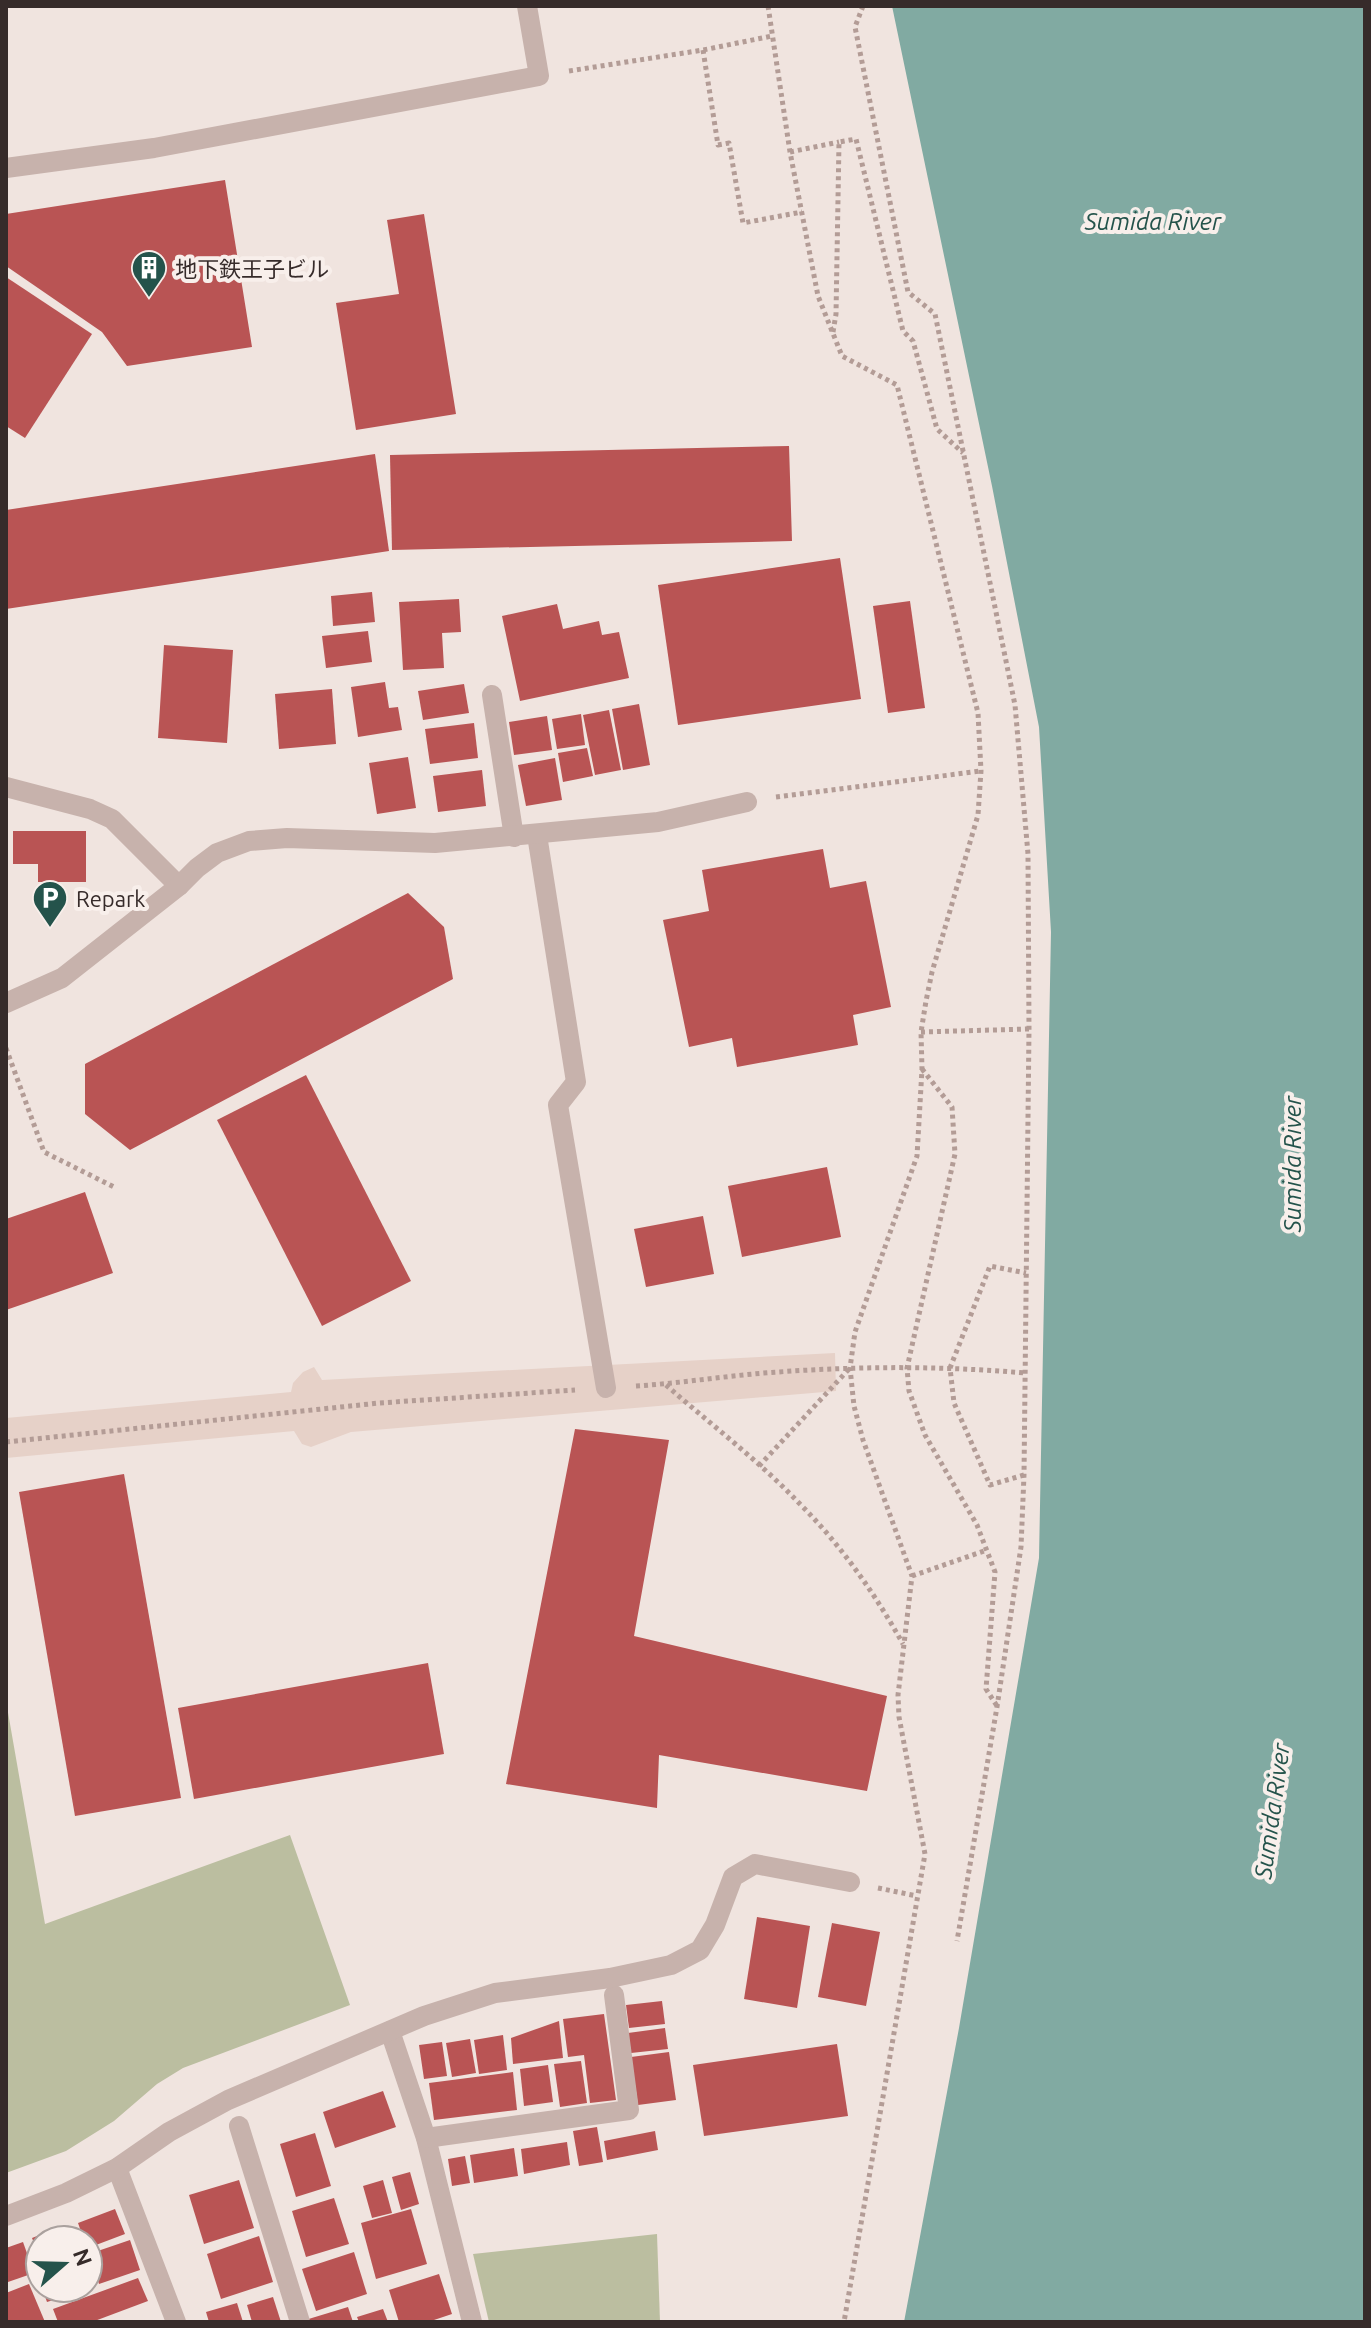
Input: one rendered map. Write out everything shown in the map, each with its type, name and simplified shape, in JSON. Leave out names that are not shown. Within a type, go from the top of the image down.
[{"type":"street","points":[[6,168],[154,148],[539,76],[527,6]]},
{"type":"street","points":[[492,695],[514,837]]},
{"type":"street","points":[[6,787],[90,809],[112,819],[179,886]]},
{"type":"street","points":[[6,1003],[62,978],[217,853],[249,841],[287,838],[435,843],[514,837],[658,822],[747,802]]},
{"type":"street","points":[[537,835],[576,1082],[558,1105],[606,1388]]},
{"type":"street","points":[[6,2216],[66,2193],[117,2168],[169,2132],[228,2100],[424,2016],[495,1993],[610,1978],[671,1965],[700,1950],[715,1925],[733,1877],[755,1864],[850,1882]]},
{"type":"street","points":[[426,2138],[629,2110],[614,1995]]},
{"type":"street","points":[[390,2031],[426,2138],[472,2322]]},
{"type":"street","points":[[239,2126],[300,2322]]},
{"type":"street","points":[[117,2168],[176,2322]]},
{"type":"path","points":[[768,6],[790,152],[818,296],[842,356],[897,385],[978,713],[981,771],[978,815],[932,972],[921,1032],[917,1156],[855,1332],[850,1368],[854,1406],[863,1440],[912,1576],[898,1695],[899,1717],[925,1854],[844,2322]]},
{"type":"path","points":[[863,6],[855,27],[908,292],[935,314],[1015,705],[1028,854],[1029,1029],[1021,1547],[957,1941]]},
{"type":"path","points":[[539,76],[772,36]]},
{"type":"path","points":[[703,50],[718,145],[729,143],[743,223],[802,212]]},
{"type":"path","points":[[790,152],[856,139],[903,331],[913,341],[937,429],[964,454]]},
{"type":"path","points":[[833,333],[836,314],[839,142]]},
{"type":"path","points":[[747,802],[981,771]]},
{"type":"path","points":[[921,1032],[1029,1029]]},
{"type":"path","points":[[6,1048],[44,1152],[116,1188]]},
{"type":"path","points":[[922,1069],[952,1107],[955,1154],[907,1368],[909,1391],[925,1435],[977,1525],[995,1572],[986,1689],[997,1707]]},
{"type":"path","points":[[1024,1475],[990,1485],[954,1403],[950,1368],[990,1266],[1026,1273]]},
{"type":"path","points":[[759,1466],[850,1368],[950,1368],[1025,1373]]},
{"type":"path","points":[[665,1384],[797,1501],[848,1558],[904,1646]]},
{"type":"path","points":[[6,1442],[291,1412]]},
{"type":"path","points":[[912,1576],[987,1550]]},
{"type":"path","points":[[896,1892],[917,1896]]},
{"type":"green space","points":[[6,1701],[45,1924],[290,1835],[350,2005],[183,2068],[157,2084],[114,2121],[66,2151],[6,2173]]},
{"type":"green space","points":[[657,2234],[660,2322],[489,2322],[473,2254]]},
{"type":"shaded area","points":[[835,1353],[836,1391],[351,1432],[311,1447],[302,1444],[294,1431],[6,1458],[6,1418],[291,1392],[293,1383],[303,1372],[314,1367],[322,1380]]},
{"type":"water","name":"Sumida River","points":[[892,6],[1365,6],[1365,2322],[904,2322],[959,2028],[1039,1558],[1051,932],[1039,727]]},
{"type":"building","name":"地下鉄王子ビル","points":[[225,180],[252,347],[127,366],[102,332],[6,266],[6,214]]},
{"type":"building","points":[[424,214],[456,414],[356,430],[336,303],[399,294],[387,220]]},
{"type":"building","points":[[6,277],[92,334],[25,438],[6,426]]},
{"type":"building","points":[[789,446],[792,541],[392,550],[390,455]]},
{"type":"building","points":[[375,454],[389,551],[6,609],[6,510]]},
{"type":"building","points":[[840,558],[861,699],[678,725],[658,585]]},
{"type":"building","points":[[372,592],[375,622],[333,626],[331,596]]},
{"type":"building","points":[[459,599],[461,632],[442,633],[444,668],[403,670],[399,602]]},
{"type":"building","points":[[910,601],[925,708],[888,713],[873,606]]},
{"type":"building","points":[[557,604],[563,629],[599,621],[602,635],[619,632],[629,678],[520,701],[502,616]]},
{"type":"building","points":[[368,631],[372,662],[326,668],[322,636]]},
{"type":"building","points":[[164,645],[233,650],[227,743],[158,738]]},
{"type":"building","points":[[385,682],[389,708],[398,707],[402,730],[358,737],[351,687]]},
{"type":"building","points":[[464,684],[469,713],[423,720],[418,691]]},
{"type":"building","points":[[332,689],[336,744],[279,749],[275,694]]},
{"type":"building","points":[[639,704],[650,765],[623,770],[612,709]]},
{"type":"building","points":[[609,710],[621,770],[595,775],[583,715]]},
{"type":"building","points":[[581,714],[585,745],[557,749],[552,719]]},
{"type":"building","points":[[547,716],[552,750],[514,755],[509,722]]},
{"type":"building","points":[[474,723],[478,758],[430,764],[425,729]]},
{"type":"building","points":[[587,748],[593,776],[563,782],[558,753]]},
{"type":"building","points":[[408,757],[416,808],[377,814],[369,763]]},
{"type":"building","points":[[555,758],[562,800],[526,806],[518,765]]},
{"type":"building","points":[[482,770],[486,806],[438,812],[433,776]]},
{"type":"building","points":[[13,831],[86,831],[86,882],[38,882],[38,864],[13,864]]},
{"type":"building","points":[[823,849],[830,888],[866,881],[891,1007],[853,1015],[858,1045],[737,1067],[732,1038],[689,1047],[663,920],[709,911],[702,870]]},
{"type":"building","points":[[408,893],[444,927],[453,979],[130,1150],[85,1114],[85,1064]]},
{"type":"building","points":[[306,1075],[411,1281],[322,1326],[217,1120]]},
{"type":"building","points":[[827,1167],[841,1237],[742,1257],[728,1186]]},
{"type":"building","points":[[85,1192],[113,1273],[6,1310],[6,1219]]},
{"type":"building","points":[[703,1216],[714,1274],[646,1287],[634,1229]]},
{"type":"building","points":[[575,1429],[669,1440],[634,1636],[887,1696],[867,1791],[659,1755],[657,1808],[506,1784]]},
{"type":"building","points":[[124,1474],[181,1798],[75,1816],[19,1492]]},
{"type":"building","points":[[428,1663],[444,1754],[194,1799],[178,1708]]},
{"type":"building","points":[[757,1917],[810,1926],[797,2008],[744,1999]]},
{"type":"building","points":[[832,1923],[880,1932],[866,2006],[818,1997]]},
{"type":"building","points":[[662,2001],[665,2024],[629,2028],[626,2005]]},
{"type":"building","points":[[604,2014],[616,2100],[590,2103],[584,2055],[568,2057],[563,2019]]},
{"type":"building","points":[[559,2021],[563,2058],[513,2064],[511,2038]]},
{"type":"building","points":[[665,2028],[668,2049],[631,2053],[628,2033]]},
{"type":"building","points":[[503,2035],[507,2070],[479,2074],[474,2040]]},
{"type":"building","points":[[470,2039],[476,2073],[452,2077],[446,2043]]},
{"type":"building","points":[[442,2042],[447,2076],[424,2079],[419,2045]]},
{"type":"building","points":[[837,2044],[848,2116],[704,2136],[693,2065]]},
{"type":"building","points":[[669,2052],[676,2100],[638,2105],[631,2057]]},
{"type":"building","points":[[581,2061],[587,2103],[560,2107],[554,2064]]},
{"type":"building","points":[[548,2065],[553,2102],[524,2106],[520,2069]]},
{"type":"building","points":[[513,2072],[517,2110],[434,2120],[429,2083]]},
{"type":"building","points":[[383,2091],[396,2127],[335,2148],[323,2112]]},
{"type":"building","points":[[597,2127],[603,2162],[579,2166],[573,2131]]},
{"type":"building","points":[[655,2131],[658,2150],[607,2160],[604,2141]]},
{"type":"building","points":[[315,2133],[331,2186],[296,2197],[280,2144]]},
{"type":"building","points":[[567,2142],[570,2165],[524,2174],[521,2149]]},
{"type":"building","points":[[514,2148],[518,2176],[474,2183],[470,2155]]},
{"type":"building","points":[[465,2156],[470,2183],[452,2186],[448,2159]]},
{"type":"building","points":[[410,2172],[419,2204],[401,2210],[392,2177]]},
{"type":"building","points":[[239,2180],[254,2228],[204,2244],[189,2195]]},
{"type":"building","points":[[383,2180],[392,2213],[372,2218],[363,2186]]},
{"type":"building","points":[[334,2198],[349,2244],[306,2257],[292,2211]]},
{"type":"building","points":[[115,2209],[125,2234],[104,2242],[104,2224],[78,2223]]},
{"type":"building","points":[[411,2209],[427,2264],[376,2279],[361,2223]]},
{"type":"building","points":[[259,2236],[273,2282],[221,2299],[207,2254]]},
{"type":"building","points":[[130,2240],[140,2270],[104,2282],[104,2249]]},
{"type":"building","points":[[23,2242],[24,2245],[24,2276],[8,2282],[6,2275],[6,2248]]},
{"type":"building","points":[[354,2252],[367,2294],[316,2311],[302,2269]]},
{"type":"building","points":[[439,2274],[452,2314],[428,2322],[399,2322],[389,2290]]},
{"type":"building","points":[[138,2278],[148,2301],[92,2322],[58,2322],[53,2309],[67,2304],[104,2304],[104,2290]]},
{"type":"building","points":[[24,2286],[24,2304],[37,2304],[45,2322],[6,2322],[6,2293]]},
{"type":"building","points":[[273,2297],[281,2322],[252,2322],[247,2305]]},
{"type":"building","points":[[237,2303],[243,2322],[209,2322],[206,2312]]},
{"type":"building","points":[[348,2307],[353,2322],[302,2321]]},
{"type":"building","points":[[383,2309],[388,2322],[359,2322],[357,2317]]},
{"type":"place","name":"地下鉄王子ビル","points":[[149,299]]},
{"type":"place","name":"Repark","points":[[50,929]]}]
